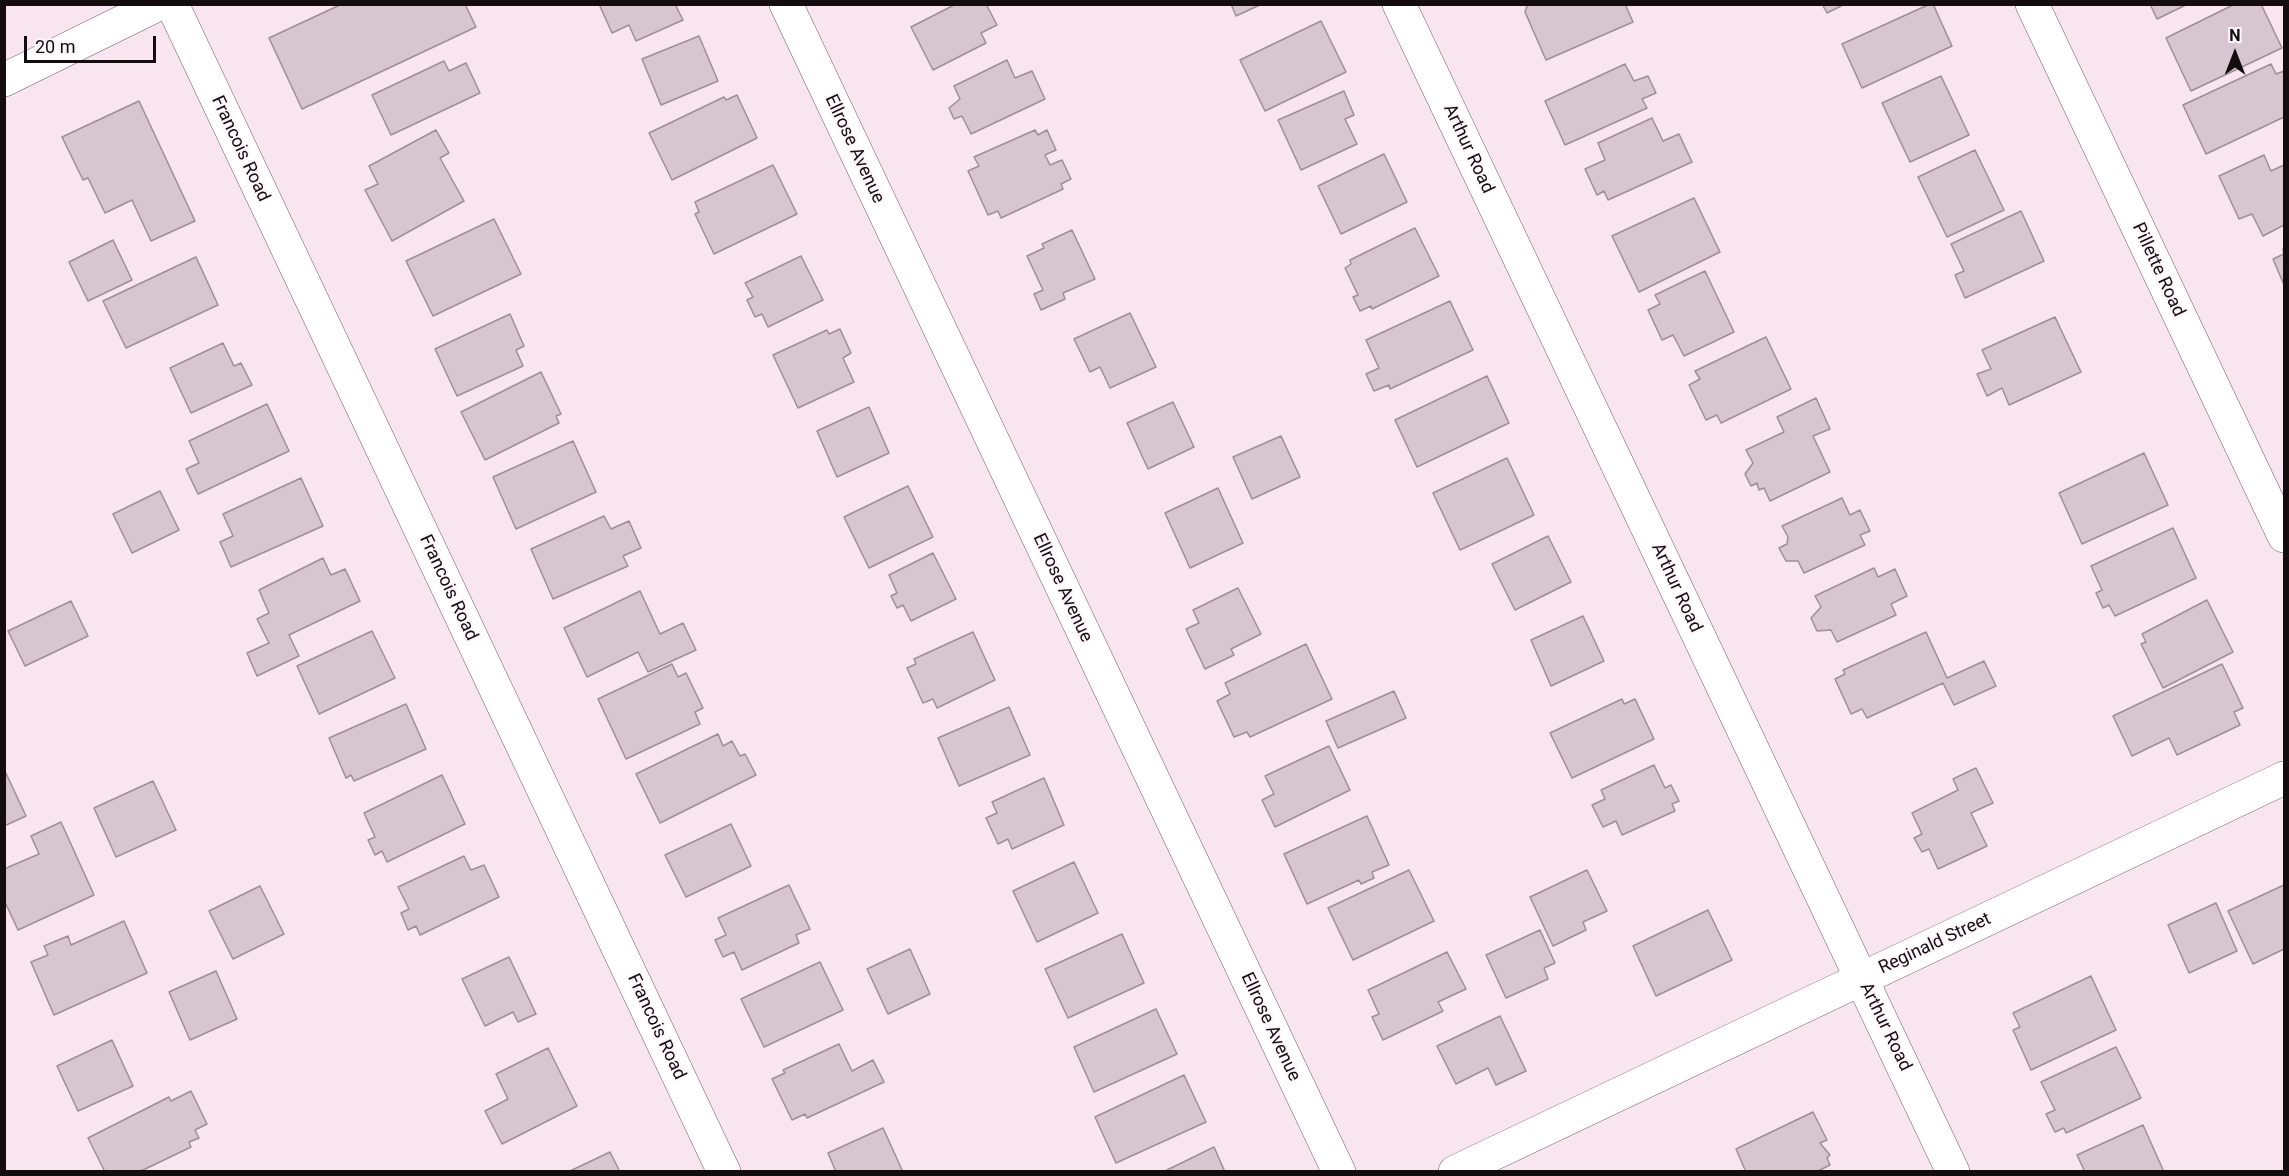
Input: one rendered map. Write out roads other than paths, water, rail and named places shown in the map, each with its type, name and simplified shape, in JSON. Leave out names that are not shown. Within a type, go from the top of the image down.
[{"type":"street","points":[[4,80],[159,4]]},
{"type":"street","name":"Francois Road","points":[[172,4],[724,1172]]},
{"type":"street","name":"Ellrose Avenue","points":[[786,4],[1339,1172]]},
{"type":"street","name":"Arthur Road","points":[[1400,4],[1953,1172]]},
{"type":"street","name":"Pillette Road","points":[[2032,4],[2284,536]]},
{"type":"street","name":"Reginald Street","points":[[1455,1172],[2284,778]]}]
